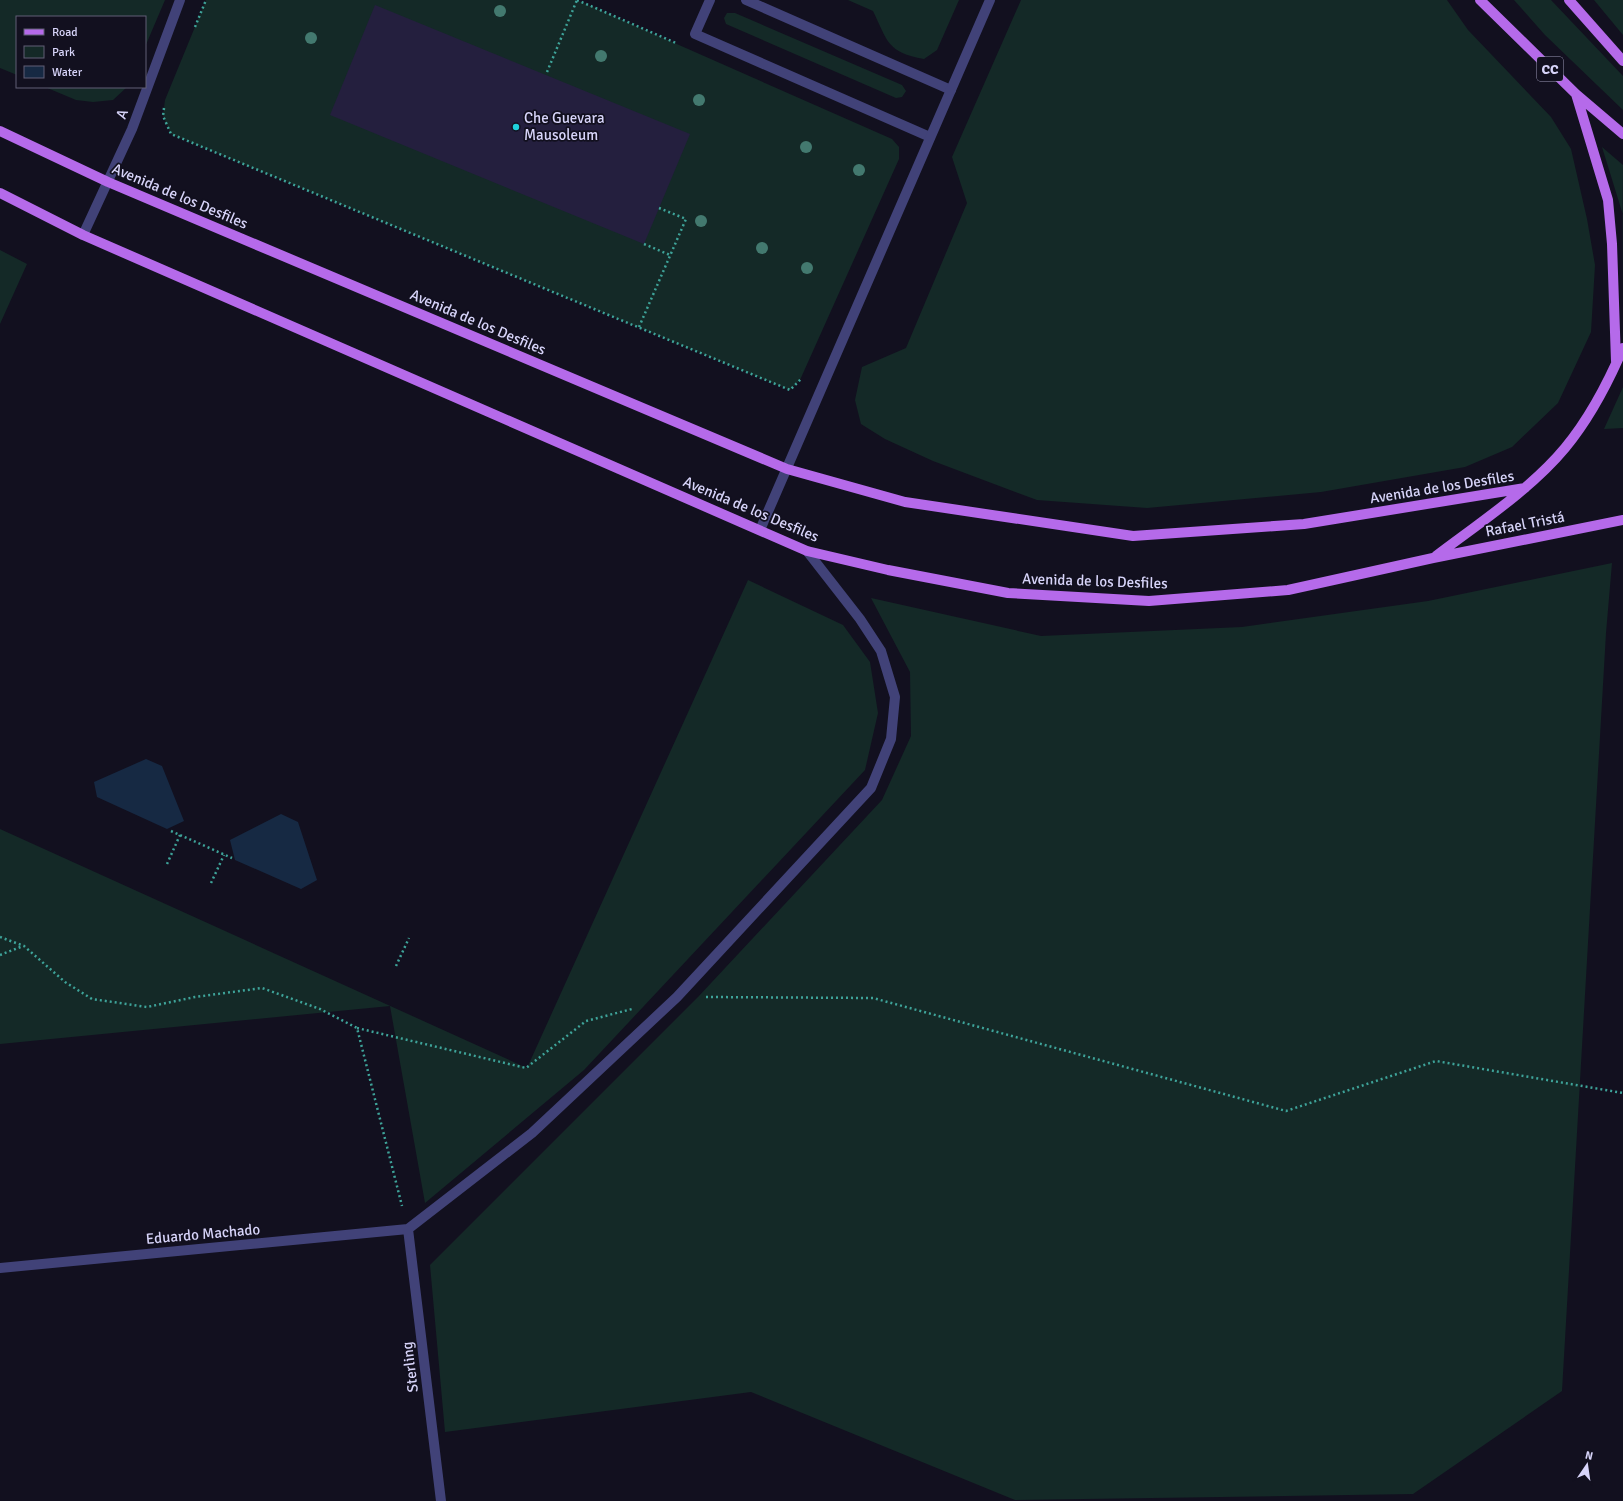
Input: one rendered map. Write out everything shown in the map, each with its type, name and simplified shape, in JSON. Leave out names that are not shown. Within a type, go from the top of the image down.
[{"type":"main road","name":"CC","points":[[1480,0],[1576,94],[1623,134]]},
{"type":"main road","points":[[1569,0],[1623,61]]},
{"type":"main road","points":[[1576,94],[1608,200],[1612,244],[1616,365]]},
{"type":"main road","name":"Avenida de los Desfiles","points":[[0,131],[108,182],[787,469],[905,502],[1133,536],[1304,524],[1525,488]]},
{"type":"main road","name":"Avenida de los Desfiles","points":[[0,193],[83,235],[807,551],[888,570],[1008,593],[1149,601],[1288,590],[1433,558],[1525,488]]},
{"type":"main road","points":[[1525,488],[1565,448],[1593,408],[1616,365],[1623,348]]},
{"type":"main road","name":"Rafael Tristá","points":[[1433,558],[1623,520]]},
{"type":"street","name":"A","points":[[83,235],[132,129],[180,0]]},
{"type":"street","points":[[710,0],[695,34],[930,137]]},
{"type":"street","points":[[746,0],[951,90]]},
{"type":"street","points":[[760,530],[990,0]]},
{"type":"street","points":[[408,1229],[532,1134],[677,997],[871,788],[891,739],[895,697],[881,651],[860,619],[807,551]]},
{"type":"street","name":"Eduardo Machado","points":[[0,1268],[408,1229]]},
{"type":"street","name":"Sterling","points":[[408,1229],[441,1501]]},
{"type":"path","points":[[194,29],[206,0]]},
{"type":"path","points":[[547,72],[577,0],[682,46]]},
{"type":"path","points":[[165,100],[163,116],[171,134],[790,390],[800,380],[804,373]]},
{"type":"path","points":[[639,327],[686,219],[659,208]]},
{"type":"path","points":[[644,244],[670,255]]},
{"type":"path","points":[[172,831],[232,858]]},
{"type":"path","points":[[167,864],[180,835]]},
{"type":"path","points":[[211,883],[224,854]]},
{"type":"path","points":[[0,937],[24,946],[65,982],[92,1000],[147,1007],[195,997],[262,988],[320,1009],[357,1028],[526,1068],[586,1021],[639,1007]]},
{"type":"path","points":[[396,966],[410,938]]},
{"type":"path","points":[[0,955],[24,946]]},
{"type":"path","points":[[677,997],[873,998],[1286,1111],[1436,1061],[1623,1093]]},
{"type":"path","points":[[357,1028],[408,1229]]},
{"type":"green space","points":[[0,0],[165,0],[146,45],[146,16],[16,16],[16,75],[0,68]]},
{"type":"green space","points":[[206,0],[577,0],[892,139],[899,147],[899,159],[800,380],[790,390],[171,134],[163,116],[165,100]]},
{"type":"green space","points":[[848,0],[959,0],[937,50],[924,59],[903,53],[896,49],[886,38],[873,11]]},
{"type":"green space","points":[[1021,0],[1447,0],[1468,30],[1551,117],[1571,149],[1587,219],[1595,265],[1591,332],[1558,403],[1512,447],[1465,467],[1321,492],[1147,508],[1037,500],[933,461],[885,439],[861,424],[855,400],[862,367],[906,348],[967,203],[952,157]]},
{"type":"green space","points":[[1514,0],[1551,0],[1623,76],[1623,110],[1545,35]]},
{"type":"green space","points":[[1594,0],[1623,0],[1623,35]]},
{"type":"green space","points":[[727,13],[735,13],[902,85],[906,91],[902,97],[896,98],[726,24],[724,18]]},
{"type":"green space","points":[[47,88],[126,88],[113,100],[93,102],[76,100]]},
{"type":"green space","points":[[1602,147],[1623,165],[1623,214]]},
{"type":"green space","points":[[0,250],[27,264],[0,324]]},
{"type":"green space","points":[[1623,387],[1623,428],[1604,429]]},
{"type":"green space","points":[[1612,563],[1606,633],[1562,1391],[1413,1494],[1015,1500],[751,1392],[445,1432],[430,1265],[698,997],[882,800],[911,736],[910,672],[871,598],[1041,636],[1242,627],[1428,601]]},
{"type":"green space","points":[[748,580],[843,625],[870,662],[878,713],[865,770],[584,1070],[425,1203],[390,1006],[0,1044],[0,829],[527,1068]]},
{"type":"water","points":[[146,759],[162,766],[184,821],[167,829],[97,797],[94,782]]},
{"type":"water","points":[[281,814],[298,822],[317,880],[301,889],[235,860],[230,840]]},
{"type":"building","name":"Che Guevara Mausoleum","points":[[375,5],[690,134],[644,244],[330,115]]},
{"type":"place","name":"Che Guevara Mausoleum","points":[[516,127]]}]
